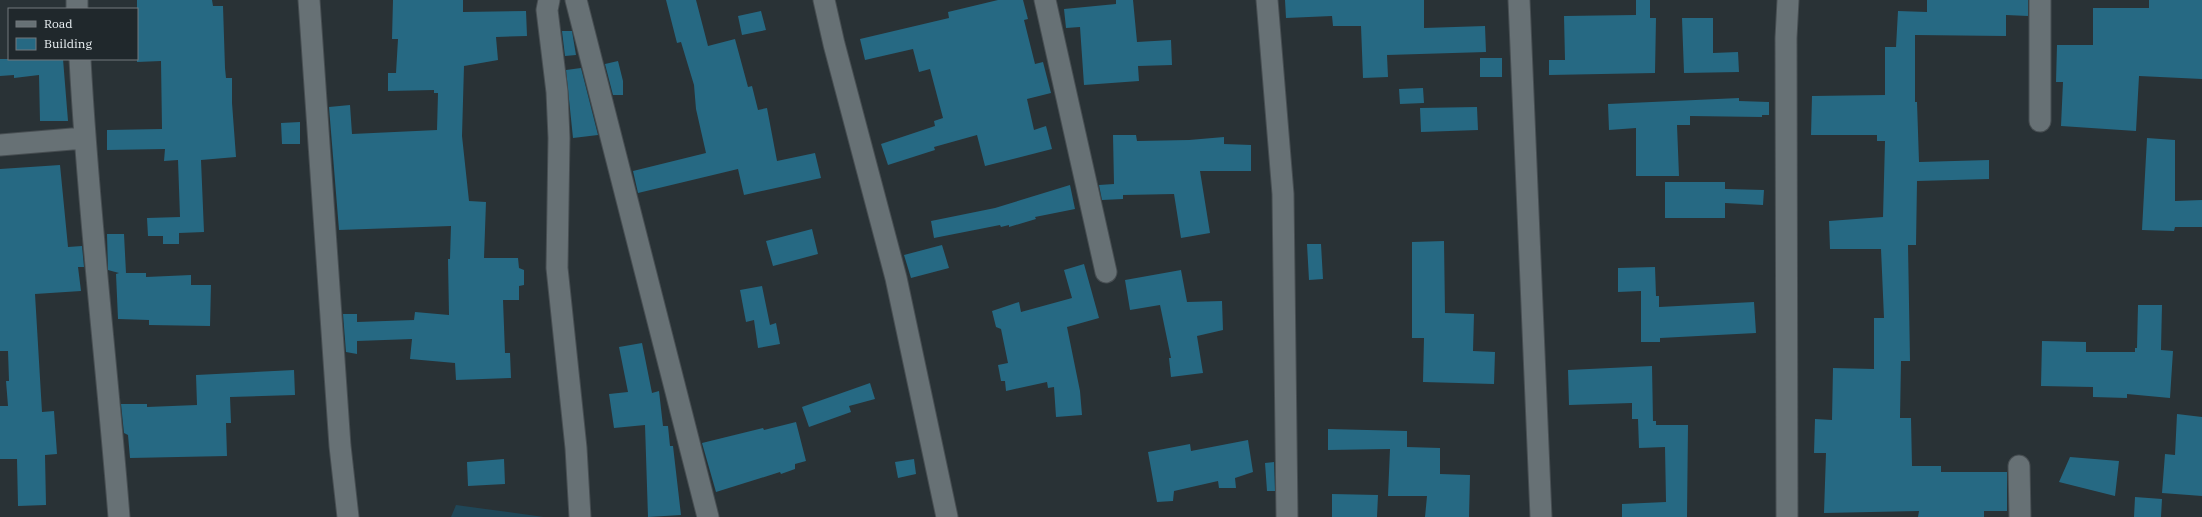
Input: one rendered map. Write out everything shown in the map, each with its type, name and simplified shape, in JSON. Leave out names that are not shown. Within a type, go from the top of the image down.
[{"type":"street","points":[[309,0],[340,446],[348,517]]},
{"type":"street","points":[[549,0],[547,10],[557,92],[559,138],[557,268],[576,448],[580,517]]},
{"type":"street","points":[[576,0],[708,517]]},
{"type":"street","points":[[824,0],[834,44],[896,278],[947,517]]},
{"type":"street","points":[[1044,0],[1106,272]]},
{"type":"street","points":[[1267,0],[1283,194],[1287,517]]},
{"type":"street","points":[[1520,0],[1541,517]]},
{"type":"street","points":[[1787,517],[1786,38],[1788,0]]},
{"type":"street","points":[[2040,0],[2040,121]]},
{"type":"street","points":[[80,60],[84,138],[103,324],[119,517]]},
{"type":"street","points":[[0,145],[84,138]]},
{"type":"street","points":[[2019,466],[2020,517]]},
{"type":"shaded area","points":[[456,505],[544,517],[451,517]]},
{"type":"building","points":[[137,0],[212,0],[213,6],[223,6],[225,68],[226,78],[232,78],[232,103],[236,157],[201,160],[204,232],[179,233],[179,244],[163,244],[163,236],[148,236],[147,218],[180,217],[178,160],[164,161],[165,149],[107,150],[107,130],[162,129],[161,61],[137,62]]},
{"type":"building","points":[[393,0],[463,0],[463,12],[526,11],[527,36],[496,37],[498,60],[464,66],[462,136],[469,201],[486,202],[484,258],[518,258],[519,268],[524,270],[524,285],[519,286],[519,300],[503,300],[505,353],[510,353],[511,378],[456,380],[455,363],[410,359],[412,339],[357,341],[357,354],[346,352],[343,314],[357,314],[357,322],[414,320],[415,312],[449,315],[448,259],[450,259],[451,226],[339,230],[329,107],[350,105],[352,134],[437,130],[438,93],[434,93],[434,90],[388,91],[388,73],[396,73],[398,39],[392,39]]},
{"type":"building","points":[[666,0],[696,0],[708,46],[735,39],[748,87],[752,86],[758,110],[767,108],[777,161],[815,153],[821,178],[744,195],[738,169],[638,193],[633,171],[706,153],[696,109],[694,85],[681,42],[677,43]]},
{"type":"building","points":[[998,0],[1023,0],[1028,19],[1024,20],[1035,64],[1043,62],[1051,93],[1027,99],[1034,130],[1046,126],[1052,149],[985,166],[977,135],[934,147],[935,150],[888,165],[881,144],[935,126],[934,121],[943,118],[930,69],[919,72],[913,49],[865,60],[860,39],[949,18],[948,12]]},
{"type":"building","points":[[1116,0],[1133,0],[1137,42],[1171,40],[1172,65],[1138,66],[1139,81],[1084,85],[1080,27],[1066,28],[1064,9],[1116,4]]},
{"type":"building","points":[[1285,0],[1424,0],[1424,28],[1485,26],[1486,52],[1387,55],[1388,77],[1363,78],[1361,26],[1333,26],[1332,16],[1286,18]]},
{"type":"building","points":[[1636,0],[1650,0],[1650,18],[1656,18],[1655,73],[1549,75],[1549,60],[1565,60],[1564,16],[1636,15]]},
{"type":"building","points":[[1927,0],[2028,0],[2028,16],[2006,15],[2006,36],[1915,35],[1915,102],[1917,102],[1919,162],[1989,160],[1989,179],[1917,181],[1916,245],[1908,245],[1910,361],[1901,361],[1900,418],[1911,418],[1912,466],[1941,466],[1941,472],[2007,472],[2007,511],[1984,511],[1984,517],[1918,517],[1919,511],[1824,513],[1826,453],[1814,453],[1815,419],[1832,420],[1833,368],[1874,369],[1874,318],[1884,318],[1881,249],[1830,249],[1829,221],[1883,217],[1885,141],[1877,141],[1877,135],[1811,135],[1812,96],[1885,95],[1885,47],[1896,47],[1898,11],[1927,12]]},
{"type":"building","points":[[2149,0],[2202,0],[2202,79],[2139,76],[2136,131],[2061,126],[2063,82],[2056,82],[2057,45],[2093,45],[2093,8],[2149,8]]},
{"type":"building","points":[[761,11],[766,30],[742,35],[738,16]]},
{"type":"building","points":[[1682,18],[1713,18],[1713,53],[1738,52],[1739,72],[1684,73]]},
{"type":"building","points":[[562,31],[572,31],[576,55],[565,56]]},
{"type":"building","points":[[1480,58],[1502,58],[1502,77],[1480,77]]},
{"type":"building","points":[[0,59],[63,60],[68,121],[40,121],[39,75],[14,78],[14,75],[0,76]]},
{"type":"building","points":[[618,61],[623,81],[623,95],[613,95],[605,64]]},
{"type":"building","points":[[581,68],[598,135],[573,138],[566,70]]},
{"type":"building","points":[[1423,88],[1424,103],[1400,104],[1399,89]]},
{"type":"building","points":[[1739,98],[1739,101],[1769,102],[1769,115],[1762,115],[1762,117],[1690,116],[1690,125],[1677,125],[1679,176],[1636,176],[1636,128],[1609,130],[1608,104]]},
{"type":"building","points":[[1477,107],[1478,130],[1421,132],[1420,108]]},
{"type":"building","points":[[300,122],[300,144],[282,144],[281,123]]},
{"type":"building","points":[[1113,135],[1136,135],[1137,141],[1189,140],[1224,137],[1224,144],[1251,145],[1251,171],[1200,171],[1210,233],[1181,238],[1174,194],[1123,195],[1123,199],[1102,200],[1099,185],[1114,184]]},
{"type":"building","points":[[2147,138],[2175,140],[2175,201],[2202,200],[2202,227],[2175,227],[2174,231],[2142,230]]},
{"type":"building","points":[[60,165],[68,247],[82,246],[84,267],[78,267],[81,291],[35,294],[42,412],[54,411],[57,454],[45,455],[46,505],[18,506],[17,459],[0,459],[0,406],[8,406],[6,381],[9,381],[8,351],[0,351],[0,169]]},
{"type":"building","points":[[1665,182],[1725,182],[1725,189],[1764,190],[1763,205],[1725,203],[1725,218],[1665,218]]},
{"type":"building","points":[[1070,185],[1075,209],[1035,217],[1036,219],[1009,227],[1009,225],[1001,227],[1000,225],[934,238],[931,221],[995,208]]},
{"type":"building","points":[[812,229],[818,254],[773,266],[766,241]]},
{"type":"building","points":[[107,234],[124,234],[126,273],[146,273],[146,277],[191,275],[191,285],[211,285],[210,326],[149,325],[149,320],[118,319],[116,274],[119,273],[108,270]]},
{"type":"building","points":[[1444,241],[1445,313],[1474,314],[1473,351],[1495,352],[1494,384],[1423,382],[1424,338],[1412,338],[1412,242]]},
{"type":"building","points":[[1307,244],[1321,244],[1323,279],[1309,280]]},
{"type":"building","points":[[942,245],[949,268],[911,278],[904,255]]},
{"type":"building","points":[[1084,264],[1099,318],[1067,327],[1080,391],[1082,415],[1056,417],[1054,387],[1048,388],[1047,382],[1006,391],[1005,381],[1001,381],[998,365],[1008,363],[1001,329],[996,327],[992,311],[1019,302],[1021,312],[1072,298],[1064,270]]},
{"type":"building","points":[[1655,267],[1656,296],[1659,296],[1659,307],[1754,302],[1756,333],[1660,338],[1660,342],[1641,342],[1641,291],[1618,292],[1618,268]]},
{"type":"building","points":[[1181,270],[1187,302],[1222,301],[1223,330],[1197,336],[1203,373],[1171,377],[1169,358],[1171,358],[1160,305],[1130,310],[1125,280]]},
{"type":"building","points":[[762,286],[770,325],[776,323],[780,344],[758,348],[754,320],[746,322],[740,290]]},
{"type":"building","points":[[2138,305],[2162,305],[2161,350],[2173,351],[2170,398],[2127,394],[2127,398],[2093,397],[2093,387],[2041,386],[2042,341],[2086,342],[2086,352],[2135,352],[2135,348],[2137,348]]},
{"type":"building","points":[[642,343],[652,393],[659,391],[663,426],[668,426],[670,446],[673,446],[681,515],[648,517],[645,425],[614,428],[609,394],[628,392],[619,347]]},
{"type":"building","points":[[1652,366],[1653,421],[1656,421],[1656,425],[1688,425],[1687,517],[1622,517],[1622,504],[1666,502],[1665,447],[1639,448],[1638,419],[1632,419],[1632,403],[1569,405],[1568,370]]},
{"type":"building","points":[[294,370],[295,395],[230,397],[231,423],[226,423],[227,456],[130,458],[128,435],[124,433],[121,404],[147,404],[147,407],[197,405],[196,375]]},
{"type":"building","points":[[870,383],[875,399],[849,406],[851,412],[809,427],[802,407]]},
{"type":"building","points":[[2177,414],[2202,417],[2202,496],[2162,493],[2165,454],[2175,455]]},
{"type":"building","points":[[796,422],[806,461],[795,464],[795,469],[781,474],[780,472],[716,492],[702,443],[763,428],[764,430]]},
{"type":"building","points":[[1328,429],[1407,431],[1407,447],[1440,448],[1440,474],[1470,475],[1469,517],[1425,517],[1427,496],[1388,496],[1390,449],[1328,450]]},
{"type":"building","points":[[1248,440],[1253,472],[1235,478],[1236,488],[1219,488],[1218,481],[1174,491],[1173,501],[1157,502],[1148,452],[1190,444],[1191,451]]},
{"type":"building","points":[[2070,457],[2119,461],[2115,496],[2059,482]]},
{"type":"building","points":[[504,459],[505,484],[468,486],[467,462]]},
{"type":"building","points":[[914,459],[916,474],[898,478],[895,462]]},
{"type":"building","points":[[1274,462],[1275,491],[1267,491],[1265,463]]},
{"type":"building","points":[[1332,494],[1378,495],[1377,517],[1332,517]]},
{"type":"building","points":[[2135,497],[2162,499],[2161,517],[2134,517]]}]
